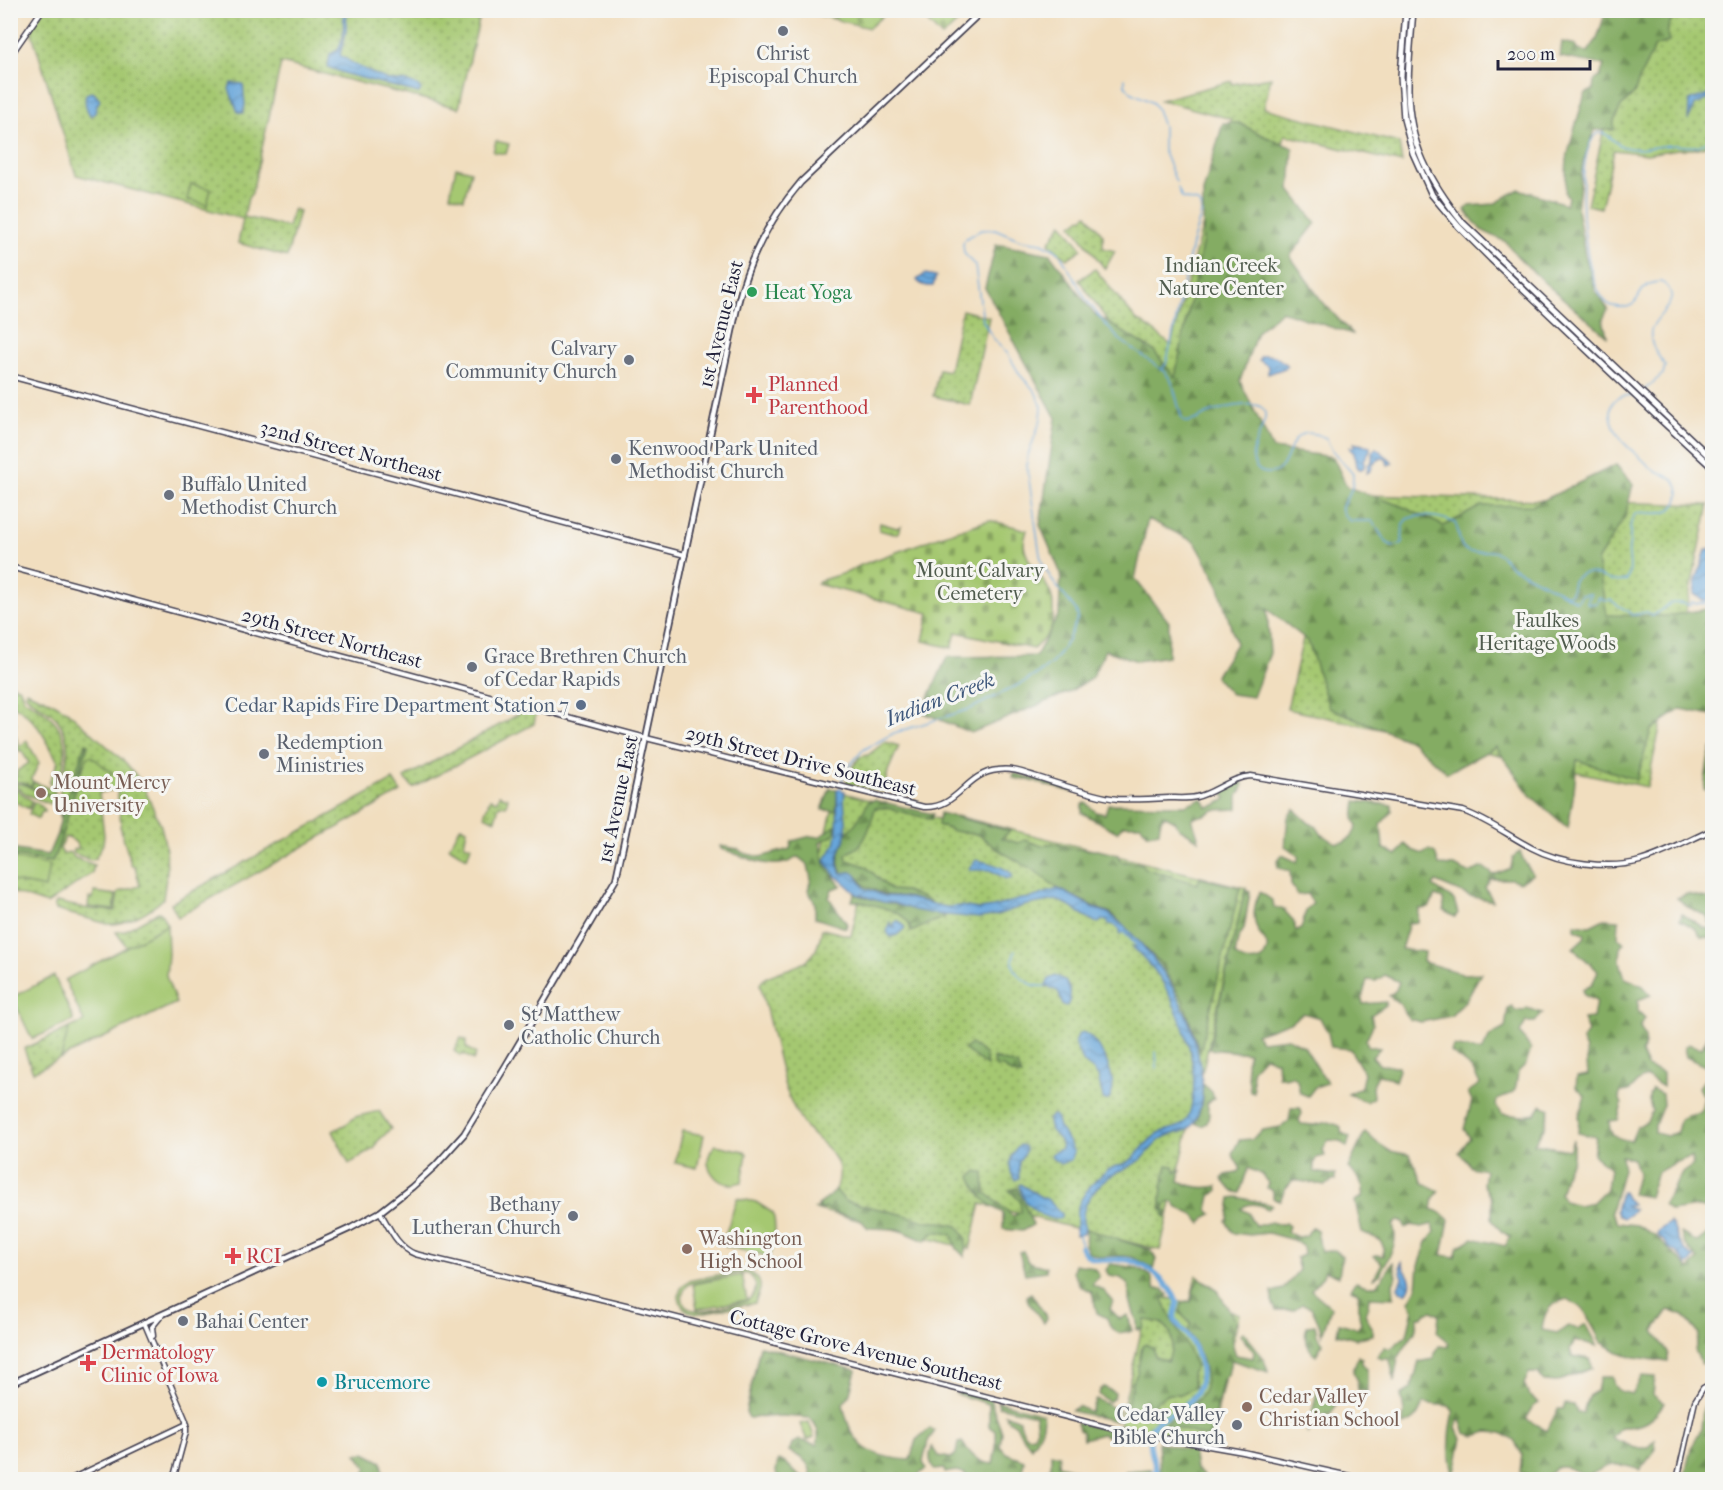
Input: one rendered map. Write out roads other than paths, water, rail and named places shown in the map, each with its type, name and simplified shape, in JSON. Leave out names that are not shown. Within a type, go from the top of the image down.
[{"type":"highway","points":[[1406,10],[1401,76],[1404,119],[1413,153],[1432,195],[1467,235],[1611,368]]},
{"type":"highway","points":[[1413,10],[1408,76],[1409,105],[1418,146],[1439,192],[1463,223],[1713,467]]},
{"type":"highway","points":[[1662,417],[1713,459]]},
{"type":"main road","points":[[10,56],[42,10]]},
{"type":"main road","name":"1st Avenue East","points":[[10,1384],[351,1228],[380,1212],[426,1175],[464,1134],[612,888],[618,872],[740,294],[762,237],[801,182],[984,10]]},
{"type":"main road","name":"32nd Street Northeast","points":[[10,376],[685,555]]},
{"type":"main road","name":"29th Street Northeast","points":[[10,567],[646,738]]},
{"type":"main road","name":"29th Street Drive Southeast","points":[[646,738],[919,806],[933,807],[951,800],[980,775],[995,770],[1020,771],[1103,796],[1125,799],[1196,798],[1238,778],[1255,776],[1462,811],[1481,818],[1532,848],[1553,857],[1597,864],[1619,864],[1644,860],[1713,830]]},
{"type":"main road","name":"Cottage Grove Avenue Southeast","points":[[380,1212],[400,1244],[415,1254],[1118,1430],[1243,1452],[1367,1479]]},
{"type":"main road","points":[[154,1346],[152,1328],[164,1313]]},
{"type":"main road","points":[[144,1322],[187,1424],[173,1479]]},
{"type":"main road","points":[[1677,1479],[1695,1401],[1703,1388],[1713,1383]]},
{"type":"main road","points":[[69,1479],[187,1424]]},
{"type":"main road","points":[[173,1431],[182,1432],[184,1438]]},
{"type":"water","points":[[344,11],[347,11],[346,32],[340,55],[386,79],[412,83],[421,89],[419,93],[328,67],[330,54],[338,50],[343,37]]},
{"type":"water","points":[[231,83],[243,84],[245,105],[243,113],[238,112],[229,89]]},
{"type":"water","points":[[91,92],[100,100],[95,113],[91,116],[85,100],[86,94]]},
{"type":"water","points":[[1712,94],[1712,98],[1695,105],[1688,120],[1689,102]]},
{"type":"water","points":[[925,274],[936,276],[933,286],[924,285],[917,280]]},
{"type":"water","points":[[1264,355],[1275,356],[1288,366],[1268,374],[1268,366],[1259,360]]},
{"type":"water","points":[[1353,443],[1370,446],[1362,469],[1357,466],[1354,453],[1350,449],[1354,447]]},
{"type":"water","points":[[1376,448],[1393,463],[1388,465],[1386,459],[1382,458],[1373,463],[1371,470],[1367,473],[1368,465],[1372,461],[1372,452]]},
{"type":"water","points":[[1712,548],[1712,600],[1703,601],[1694,594],[1696,581],[1706,550]]},
{"type":"water","points":[[837,789],[845,791],[846,829],[838,859],[839,868],[842,873],[855,874],[864,888],[885,896],[904,897],[946,907],[961,906],[979,909],[1031,898],[1058,889],[1109,914],[1124,926],[1155,961],[1175,991],[1190,1023],[1200,1066],[1202,1093],[1195,1122],[1183,1132],[1163,1138],[1141,1160],[1109,1177],[1096,1189],[1086,1204],[1083,1234],[1076,1235],[1075,1233],[1077,1209],[1094,1182],[1108,1170],[1130,1160],[1159,1133],[1182,1125],[1190,1113],[1194,1086],[1191,1055],[1182,1024],[1162,981],[1132,946],[1138,947],[1128,934],[1124,932],[1120,934],[1120,930],[1107,921],[1095,922],[1055,900],[980,918],[914,910],[857,894],[835,875],[825,861],[836,839]]},
{"type":"water","points":[[976,860],[1004,869],[1012,874],[1012,878],[1006,879],[990,870],[970,870],[969,868]]},
{"type":"water","points":[[897,920],[905,928],[891,937],[888,926],[890,922],[891,927],[895,928],[893,925]]},
{"type":"water","points":[[1055,976],[1064,980],[1069,988],[1070,997],[1067,1006],[1063,1005],[1058,991],[1046,986],[1049,979]]},
{"type":"water","points":[[1082,1032],[1095,1042],[1107,1062],[1113,1084],[1108,1100],[1103,1098],[1098,1076],[1084,1063],[1077,1049],[1075,1043]]},
{"type":"water","points":[[1052,1115],[1056,1116],[1059,1128],[1074,1152],[1071,1160],[1060,1164],[1051,1157],[1052,1153],[1061,1149],[1060,1141],[1050,1129],[1048,1120]]},
{"type":"water","points":[[1020,1145],[1026,1150],[1019,1161],[1019,1178],[1015,1180],[1010,1161]]},
{"type":"water","points":[[1020,1184],[1047,1199],[1061,1213],[1061,1218],[1052,1219],[1034,1210],[1024,1199]]},
{"type":"water","points":[[1621,1191],[1632,1204],[1626,1206],[1634,1209],[1624,1218],[1616,1211]]},
{"type":"water","points":[[1670,1222],[1682,1246],[1694,1258],[1690,1264],[1687,1265],[1657,1235]]},
{"type":"water","points":[[1402,1261],[1411,1284],[1406,1293],[1398,1287],[1402,1278],[1400,1266]]},
{"type":"waterway","points":[[1125,79],[1125,85],[1131,92],[1153,103],[1157,109],[1163,127],[1163,150],[1176,182]]},
{"type":"waterway","name":"Indian Creek","points":[[1643,391],[1663,374],[1665,366],[1653,346],[1651,331],[1667,307],[1671,295],[1669,289],[1662,282],[1658,282],[1648,285],[1636,301],[1628,307],[1613,306],[1602,297],[1587,254],[1584,225],[1582,195],[1584,168],[1589,147],[1600,133],[1607,135],[1621,146],[1636,149],[1668,145],[1697,146],[1712,137]]},
{"type":"waterway","points":[[1162,369],[1166,364],[1192,244],[1201,214],[1201,206],[1197,202],[1182,198],[1178,188]]},
{"type":"waterway","name":"Indian Creek","points":[[840,791],[844,772],[863,750],[894,733],[970,709],[1042,671],[1053,662],[1067,642],[1078,617],[1076,610],[1054,583],[1040,555],[1027,458],[1041,419],[1042,407],[1035,391],[1020,375],[1008,354],[993,338],[983,321],[975,266],[964,253],[965,239],[981,230],[995,229],[1021,240],[1042,243],[1059,252],[1086,299],[1105,324],[1119,339],[1165,372],[1172,382],[1182,419],[1186,422],[1235,406],[1250,404],[1261,407],[1265,412],[1265,419],[1253,452],[1253,460],[1260,471],[1265,473],[1278,471],[1295,440],[1302,435],[1311,433],[1326,438],[1332,450],[1353,474],[1352,488],[1342,506],[1345,516],[1350,521],[1372,521],[1387,543],[1396,546],[1402,544],[1403,524],[1407,519],[1425,516],[1450,521],[1455,523],[1462,546],[1466,551],[1496,553],[1503,557],[1510,566],[1566,595],[1571,593],[1574,580],[1586,573],[1613,581],[1627,580],[1630,568],[1630,527],[1633,517],[1636,513],[1668,511],[1678,499],[1679,490],[1674,481],[1649,466],[1624,443],[1614,427],[1611,413],[1612,403],[1616,398],[1633,395]]},
{"type":"waterway","points":[[1566,595],[1576,601],[1581,595],[1591,594],[1588,604],[1597,603],[1599,597],[1605,601],[1611,600],[1632,615],[1647,612],[1652,616],[1672,603],[1690,605],[1692,602],[1705,604],[1706,601]]},
{"type":"waterway","name":"Indian Creek","points":[[1122,931],[1138,947]]},
{"type":"waterway","points":[[1015,950],[1013,963],[1017,974],[1032,984],[1045,986]]},
{"type":"waterway","points":[[1156,1052],[1157,1068]]},
{"type":"waterway","name":"Indian Creek","points":[[1079,1234],[1081,1247]]},
{"type":"waterway","name":"Indian Creek","points":[[1081,1247],[1085,1253],[1096,1260],[1121,1259],[1136,1262],[1158,1276],[1178,1302],[1175,1320],[1187,1335],[1196,1352],[1201,1371],[1200,1383],[1196,1392],[1191,1400],[1154,1424],[1151,1429],[1151,1448],[1160,1480]]},
{"type":"waterway","points":[[1125,1480],[1131,1472],[1139,1476],[1156,1470]]},
{"type":"waterway","points":[[1045,1480],[1048,1478],[1052,1480]]},
{"type":"place","name":"Christ Episcopal Church","points":[[783,31]]},
{"type":"place","name":"Heat Yoga","points":[[752,292]]},
{"type":"place","name":"Calvary Community Church","points":[[629,360]]},
{"type":"place","name":"Planned Parenthood","points":[[754,395]]},
{"type":"place","name":"Kenwood Park United Methodist Church","points":[[616,459]]},
{"type":"place","name":"Buffalo United Methodist Church","points":[[169,495]]},
{"type":"place","name":"Grace Brethren Church of Cedar Rapids","points":[[472,667]]},
{"type":"place","name":"Cedar Rapids Fire Department Station 7","points":[[581,705]]},
{"type":"place","name":"Redemption Ministries","points":[[264,754]]},
{"type":"place","name":"Mount Mercy University","points":[[41,793]]},
{"type":"place","name":"St Matthew Catholic Church","points":[[509,1025]]},
{"type":"place","name":"Bethany Lutheran Church","points":[[573,1216]]},
{"type":"place","name":"Washington High School","points":[[687,1249]]},
{"type":"place","name":"RCI","points":[[233,1256]]},
{"type":"place","name":"Bahai Center","points":[[183,1321]]},
{"type":"place","name":"Dermatology Clinic of Iowa","points":[[88,1363]]},
{"type":"place","name":"Brucemore","points":[[322,1382]]},
{"type":"place","name":"Cedar Valley Christian School","points":[[1247,1407]]},
{"type":"place","name":"Cedar Valley Bible Church","points":[[1237,1425]]},
{"type":"park label","name":"Indian Creek Nature Center","points":[[1221,276]]},
{"type":"park label","name":"Mount Calvary Cemetery","points":[[980,582]]},
{"type":"park label","name":"Faulkes Heritage Woods","points":[[1547,632]]}]
